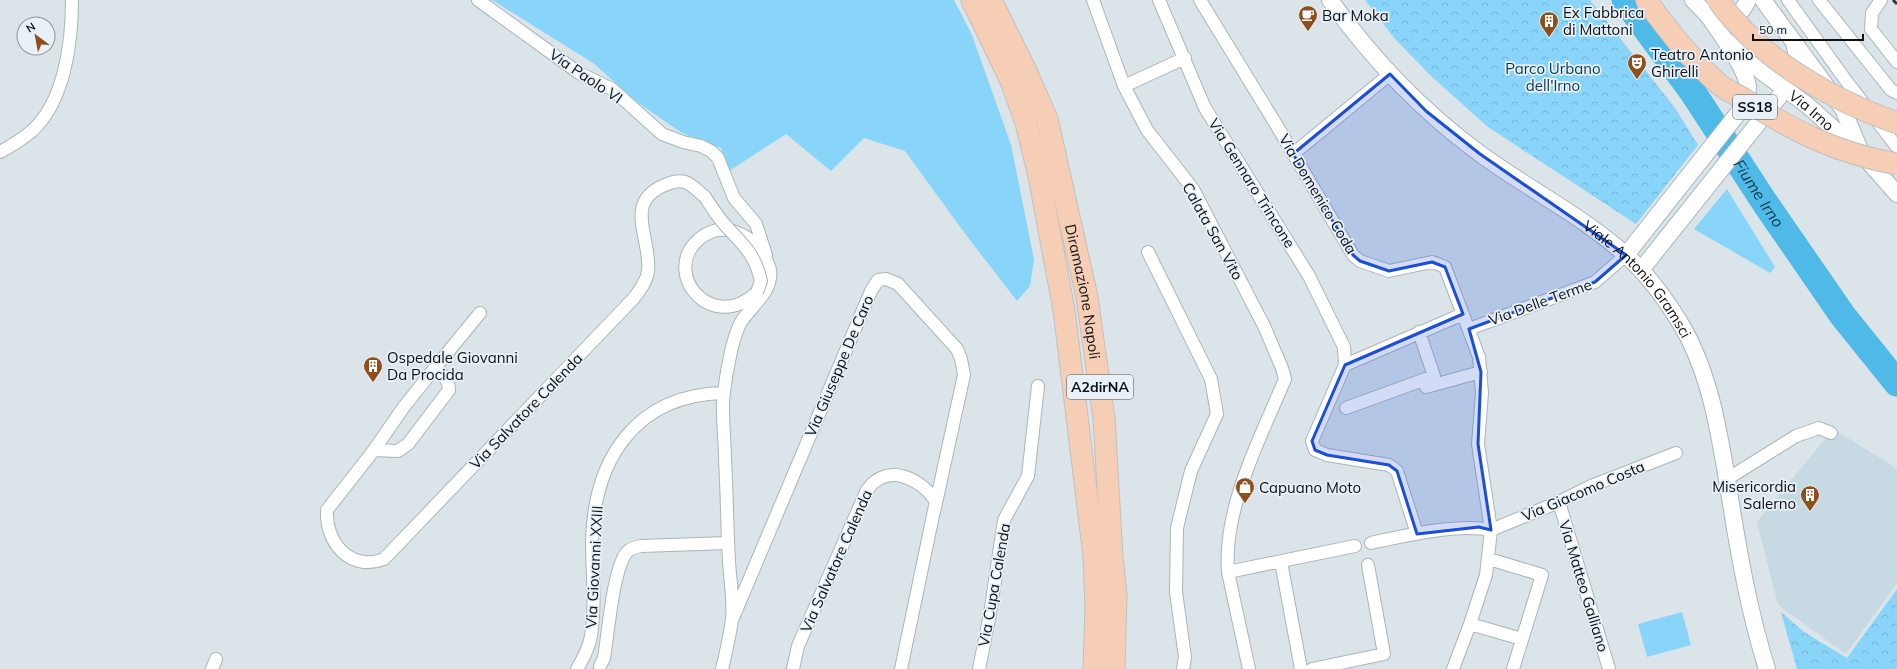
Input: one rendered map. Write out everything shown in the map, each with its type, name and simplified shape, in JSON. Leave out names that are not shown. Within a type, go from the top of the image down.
[{"type":"highway","name":"Diramazione Napoli","points":[[972,0],[1011,81],[1026,123],[1039,176],[1064,310],[1103,557],[1116,596],[1114,669]]},
{"type":"highway","name":"Diramazione Napoli","points":[[991,0],[1026,71],[1047,119],[1087,297],[1104,418],[1103,557],[1096,606],[1094,669]]},
{"type":"highway","name":"SS18","points":[[1646,0],[1673,36],[1721,87],[1743,98],[1777,121],[1821,142],[1851,153],[1897,164]]},
{"type":"highway","points":[[1713,7],[1727,12],[1747,33],[1799,75],[1841,100],[1897,123]]},
{"type":"main road","name":"Viale Antonio Gramsci","points":[[1330,0],[1346,24],[1390,74],[1426,111],[1480,154],[1588,226],[1626,255],[1662,295],[1683,327],[1697,358],[1708,392],[1727,479],[1747,593],[1767,669]]},
{"type":"main road","name":"Via Irno","points":[[1693,0],[1713,7],[1749,59],[1785,90],[1807,105],[1861,153],[1897,194]]},
{"type":"main road","points":[[1713,7],[1719,20],[1732,18],[1744,9],[1748,0]]},
{"type":"main road","name":"Via Irno","points":[[1763,0],[1843,109],[1861,153]]},
{"type":"main road","points":[[1626,255],[1740,112],[1747,97],[1746,81],[1713,7]]},
{"type":"main road","points":[[1641,270],[1768,109],[1785,90],[1797,70],[1798,55],[1794,42]]},
{"type":"main road","points":[[1768,109],[1783,105],[1807,105]]},
{"type":"street","points":[[0,152],[34,129],[51,106],[64,72],[69,51],[72,29],[72,0]]},
{"type":"street","name":"Via Paolo VI","points":[[478,0],[579,73],[612,89],[662,134],[683,142],[701,146],[711,151],[718,158],[734,198],[756,224],[769,264]]},
{"type":"street","name":"Calata San Vito","points":[[1093,0],[1124,86],[1148,130],[1194,189],[1264,326],[1282,368],[1285,379],[1248,469],[1236,505],[1226,557],[1249,669]]},
{"type":"street","name":"Via Gennaro Trincone","points":[[1159,0],[1205,108],[1309,276],[1344,347],[1345,365]]},
{"type":"street","name":"Via Domenico Coda","points":[[1200,0],[1253,86],[1353,255],[1360,261],[1389,271],[1432,262],[1445,267],[1469,328],[1479,357],[1481,372],[1482,393],[1478,444],[1491,530],[1486,575],[1453,669]]},
{"type":"street","points":[[1788,0],[1847,82],[1897,147]]},
{"type":"street","points":[[1819,0],[1892,90],[1897,93]]},
{"type":"street","points":[[1881,0],[1872,14],[1870,24],[1873,34],[1897,62]]},
{"type":"street","points":[[1124,86],[1185,58]]},
{"type":"street","points":[[1293,154],[1390,74]]},
{"type":"street","name":"Via Salvatore Calenda","points":[[480,313],[403,408],[374,450],[327,510],[326,520],[338,547],[345,555],[363,562],[373,563],[384,559],[634,298],[647,278],[648,273],[649,264],[642,208],[654,189],[674,181],[681,180],[688,183],[705,197],[724,224],[750,252],[759,269],[762,281],[757,292],[748,300],[722,308],[708,304],[700,299],[692,290],[687,278],[686,264],[689,252],[695,242],[704,235],[714,230],[728,229],[745,236],[760,251],[769,264]]},
{"type":"street","points":[[1148,252],[1211,379],[1217,414],[1191,471],[1177,528],[1176,592],[1185,657],[1183,669]]},
{"type":"street","name":"Via Delle Terme","points":[[1469,328],[1595,282],[1626,255]]},
{"type":"street","points":[[722,669],[733,618],[728,543],[723,393],[735,335],[742,319],[761,298],[766,290],[770,276],[769,264]]},
{"type":"street","name":"Via Giuseppe De Caro","points":[[733,618],[871,291],[878,280],[886,279],[898,284],[956,349],[961,359],[964,376],[934,512]]},
{"type":"street","points":[[1417,534],[1397,471],[1389,465],[1327,455],[1315,450],[1312,441],[1345,365],[1463,314]]},
{"type":"street","points":[[1346,408],[1434,376],[1419,332]]},
{"type":"street","points":[[374,450],[398,451],[408,444],[445,396],[449,390],[449,384],[443,375],[434,369]]},
{"type":"street","points":[[1359,411],[1438,382],[1481,372]]},
{"type":"street","name":"Via Cupa Calenda","points":[[979,669],[990,614],[1004,520],[1028,476],[1038,386]]},
{"type":"street","name":"Via Giovanni XXIII","points":[[577,669],[585,654],[591,636],[592,539],[596,507],[602,478],[616,451],[628,432],[641,420],[664,406],[682,399],[704,394],[723,393]]},
{"type":"street","points":[[1727,479],[1796,436],[1819,428],[1831,433]]},
{"type":"street","name":"Via Giacomo Costa","points":[[1491,530],[1559,502],[1591,486],[1676,452]]},
{"type":"street","name":"Via Salvatore Calenda","points":[[792,669],[798,646],[862,499],[872,483],[890,476],[899,475],[908,477],[921,484],[932,494],[936,501],[901,669]]},
{"type":"street","name":"Via Matteo Galliano","points":[[1559,502],[1609,669]]},
{"type":"street","points":[[1370,543],[1417,534],[1478,527],[1491,530]]},
{"type":"street","points":[[600,666],[604,658],[619,567],[627,552],[633,548],[641,546],[728,543]]},
{"type":"street","points":[[1228,572],[1355,546]]},
{"type":"street","points":[[1488,559],[1542,575],[1513,669]]},
{"type":"street","points":[[1280,562],[1301,669]]},
{"type":"street","points":[[1312,669],[1384,654],[1368,566]]},
{"type":"street","points":[[1470,624],[1522,639]]},
{"type":"highlighted area","points":[[1390,74],[1426,111],[1480,154],[1626,255],[1595,282],[1469,329],[1481,372],[1478,444],[1491,530],[1479,527],[1417,534],[1397,471],[1389,465],[1327,455],[1315,450],[1312,441],[1345,365],[1463,314],[1445,267],[1432,262],[1389,271],[1360,261],[1353,255],[1293,154]]},
{"type":"shaded area","points":[[1833,429],[1890,464],[1897,470],[1897,583],[1846,654],[1778,605],[1757,522]]},
{"type":"green space","points":[[492,0],[954,0],[972,35],[1011,145],[1034,260],[1030,286],[1017,301],[966,235],[905,151],[864,138],[831,171],[786,134],[729,171],[721,148],[682,133],[637,102],[593,63]]},
{"type":"green space","name":"Parco Urbano dell'Irno","points":[[1365,0],[1590,0],[1675,108],[1698,145],[1636,224],[1488,127],[1431,76],[1395,39]]},
{"type":"green space","points":[[1727,189],[1775,267],[1770,273],[1694,229]]},
{"type":"green space","points":[[1897,589],[1897,669],[1797,669],[1781,612],[1804,632],[1847,658]]},
{"type":"green space","points":[[1682,612],[1691,645],[1647,657],[1638,624]]},
{"type":"waterway","name":"Fiume Irno","points":[[1625,0],[1692,91],[1765,203],[1843,316],[1897,383]]},
{"type":"railway","points":[[1893,0],[1897,4]]},
{"type":"place","name":"Bar Moka","points":[[1308,32]]},
{"type":"place","name":"Ex Fabbrica di Mattoni","points":[[1549,38]]},
{"type":"place","name":"Teatro Antonio Ghirelli","points":[[1637,80]]},
{"type":"place","name":"Ospedale Giovanni Da Procida","points":[[373,383]]},
{"type":"place","name":"Capuano Moto","points":[[1245,504]]},
{"type":"place","name":"Misericordia Salerno","points":[[1810,512]]}]
